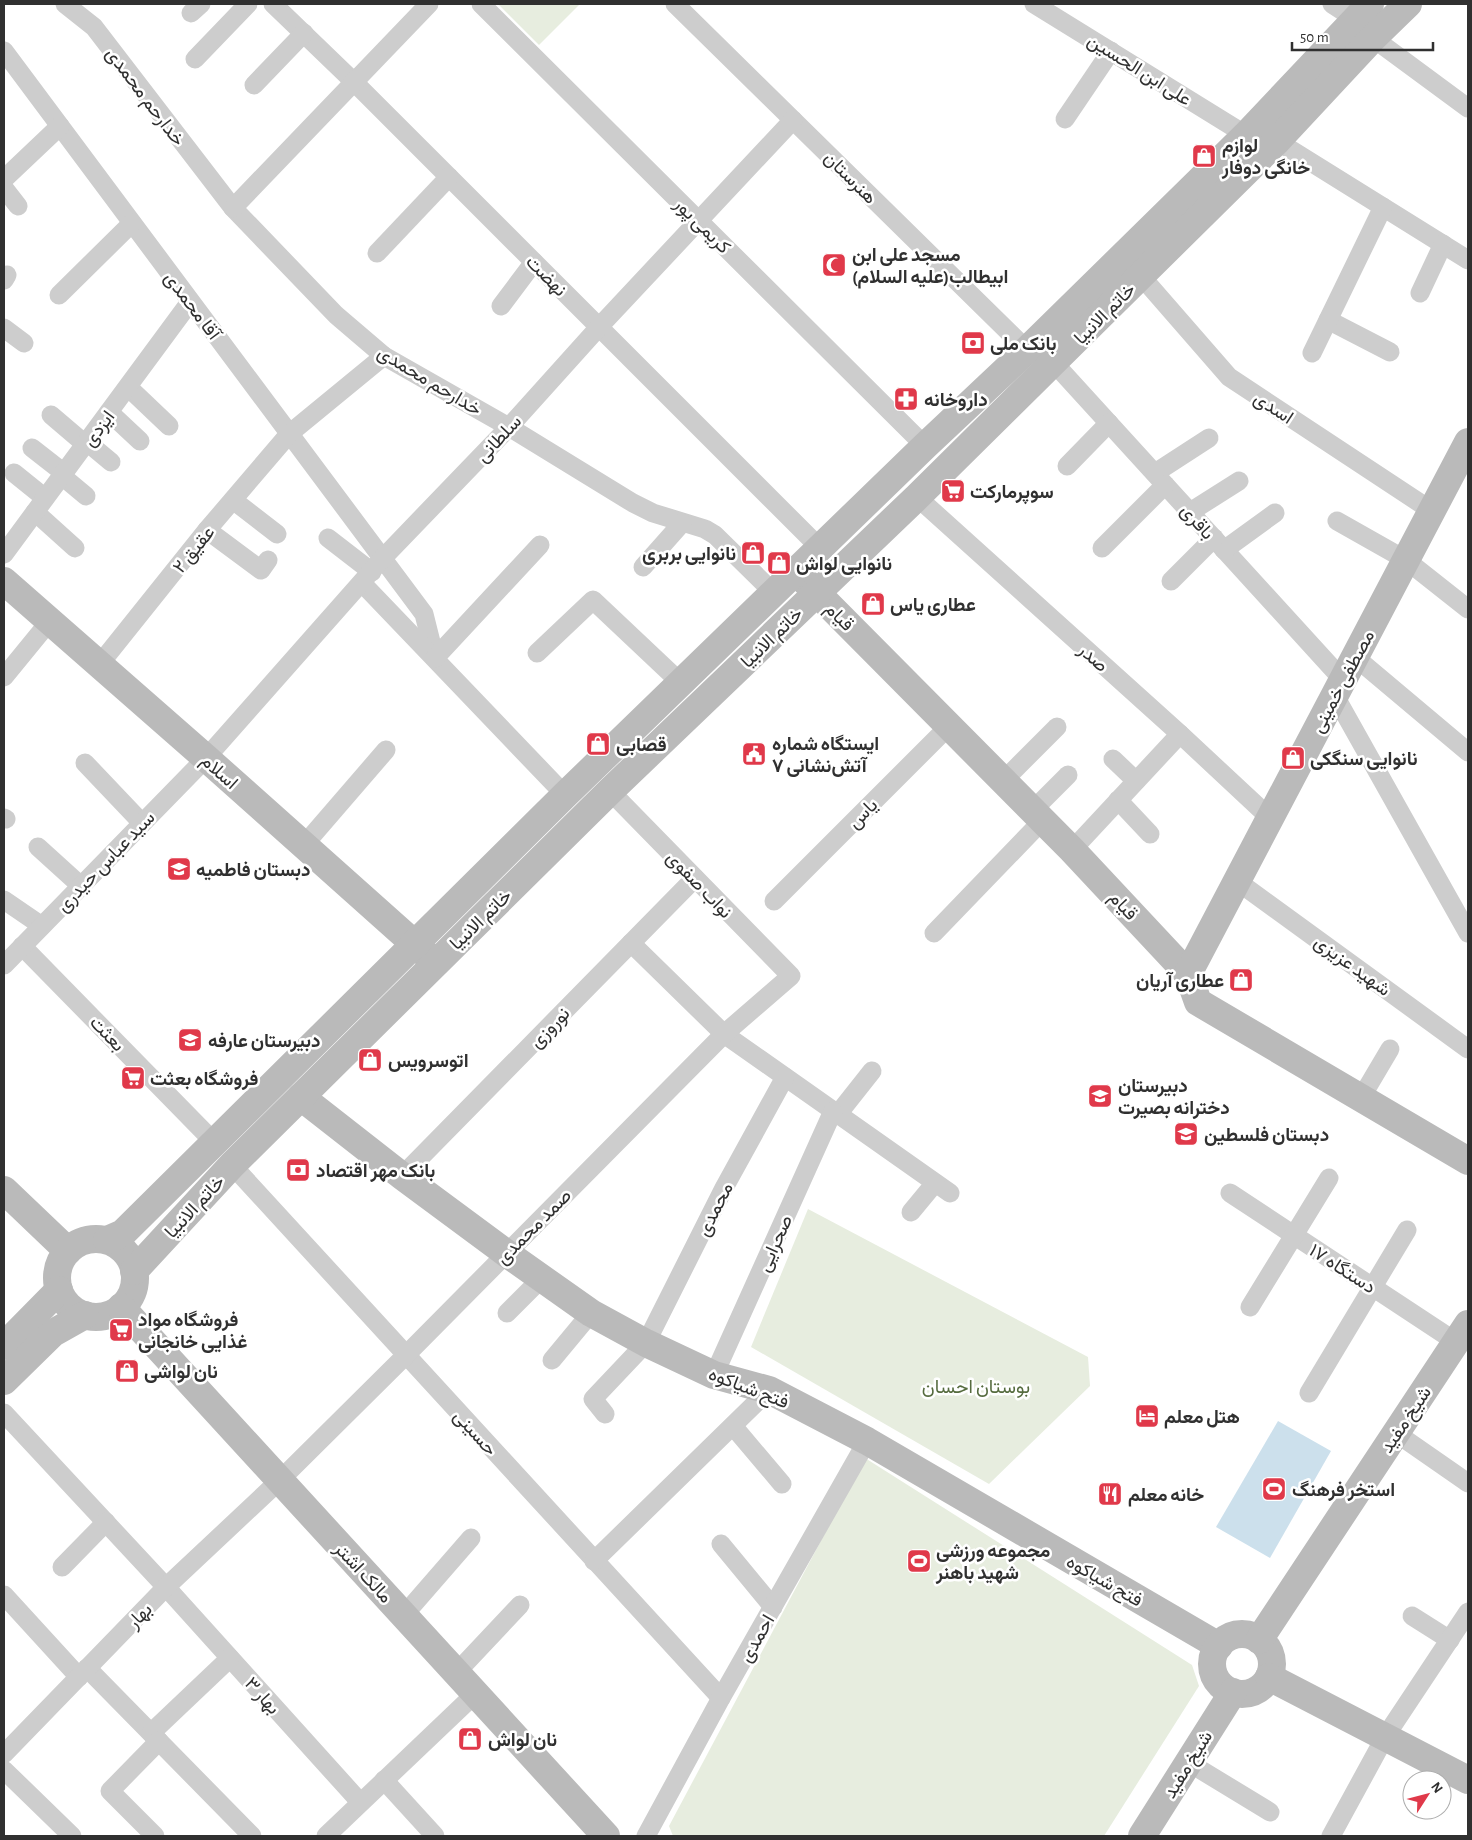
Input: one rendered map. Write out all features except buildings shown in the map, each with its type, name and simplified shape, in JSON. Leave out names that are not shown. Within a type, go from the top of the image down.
[{"type":"street","name":"خدارحم محمدی","points":[[65,4],[94,27],[232,208],[336,315],[384,356],[509,427],[653,514],[705,529],[715,535],[774,593]]},
{"type":"street","points":[[195,59],[248,4]]},
{"type":"street","name":"نهضت","points":[[274,4],[820,548]]},
{"type":"street","points":[[232,208],[429,4]]},
{"type":"street","name":"کریمی پور","points":[[481,4],[925,446]]},
{"type":"street","name":"هنرستان","points":[[675,4],[1026,350]]},
{"type":"street","name":"علی ابن الحسین","points":[[1034,4],[1246,135]]},
{"type":"street","points":[[1332,4],[1366,20],[1468,108]]},
{"type":"street","name":"خاتم الانبیا","points":[[107,1240],[123,1233],[565,795],[1366,20],[1408,4]]},
{"type":"street","name":"خاتم الانبیا","points":[[134,1271],[232,1165],[436,962],[610,791],[917,498],[1277,141],[1366,20]]},
{"type":"street","points":[[254,85],[304,33]]},
{"type":"street","name":"آقا محمدی","points":[[4,51],[10,74],[60,126],[290,434],[372,571]]},
{"type":"street","points":[[1065,119],[1110,51]]},
{"type":"street","name":"سلطانی","points":[[206,758],[372,571],[509,427],[599,327],[793,120]]},
{"type":"street","points":[[4,179],[60,126]]},
{"type":"street","points":[[1277,141],[1468,260]]},
{"type":"street","points":[[377,253],[449,177]]},
{"type":"street","points":[[4,188],[18,206]]},
{"type":"street","points":[[1312,352],[1383,207]]},
{"type":"street","points":[[59,295],[132,223]]},
{"type":"street","points":[[1420,293],[1443,244]]},
{"type":"street","points":[[501,306],[534,262]]},
{"type":"street","name":"اسدی","points":[[1140,276],[1229,377],[1432,511]]},
{"type":"street","name":"ایزدی","points":[[4,554],[190,302]]},
{"type":"street","points":[[1328,320],[1390,352]]},
{"type":"street","points":[[4,328],[24,343]]},
{"type":"street","name":"عقیق ۲","points":[[99,665],[207,530],[290,434],[384,356]]},
{"type":"street","name":"باقری","points":[[1054,362],[1219,544],[1344,677]]},
{"type":"street","points":[[128,387],[169,426]]},
{"type":"street","points":[[109,412],[140,441]]},
{"type":"street","points":[[51,415],[111,462]]},
{"type":"street","points":[[1067,466],[1109,423]]},
{"type":"street","points":[[1102,548],[1160,479],[1210,438]]},
{"type":"street","name":"مصطفی خمینی","points":[[1188,974],[1468,442]]},
{"type":"street","points":[[32,448],[86,496]]},
{"type":"street","points":[[14,473],[75,548]]},
{"type":"street","points":[[1190,512],[1239,481]]},
{"type":"street","name":"صدر","points":[[917,498],[1180,734],[1270,818]]},
{"type":"street","points":[[233,500],[277,534]]},
{"type":"street","points":[[1171,580],[1219,544],[1275,513]]},
{"type":"street","points":[[1338,521],[1406,560],[1468,609]]},
{"type":"street","points":[[643,567],[682,523]]},
{"type":"street","points":[[207,530],[261,570],[268,560]]},
{"type":"street","points":[[328,538],[424,614],[434,658]]},
{"type":"street","points":[[434,658],[540,545]]},
{"type":"street","points":[[372,571],[434,658],[565,795]]},
{"type":"street","name":"قیام","points":[[796,572],[1004,780],[1188,974],[1198,1002],[1468,1161]]},
{"type":"street","name":"اسلام","points":[[4,581],[436,962]]},
{"type":"street","points":[[537,653],[592,600],[681,683]]},
{"type":"street","points":[[4,677],[49,622]]},
{"type":"street","points":[[1344,677],[1468,752]]},
{"type":"street","points":[[1344,677],[1468,933]]},
{"type":"street","name":"یاس","points":[[774,901],[950,725]]},
{"type":"street","points":[[1004,780],[1057,727]]},
{"type":"street","points":[[1072,850],[1180,734]]},
{"type":"street","points":[[304,845],[386,750]]},
{"type":"street","name":"سید عباس حیدری","points":[[11,953],[42,926],[206,758]]},
{"type":"street","points":[[1113,759],[1136,781]]},
{"type":"street","points":[[85,764],[142,823]]},
{"type":"street","points":[[934,932],[1038,815],[1068,775]]},
{"type":"street","name":"نواب صفوی","points":[[610,791],[791,976]]},
{"type":"street","points":[[1118,800],[1150,834]]},
{"type":"street","points":[[38,847],[81,886]]},
{"type":"street","name":"نوروزی","points":[[402,1176],[695,878]]},
{"type":"street","name":"شهید عزیزی","points":[[1237,881],[1468,1049]]},
{"type":"street","points":[[4,900],[42,926]]},
{"type":"street","points":[[631,943],[724,1034],[943,1188],[911,1212]]},
{"type":"street","name":"بعثت","points":[[11,953],[214,1142]]},
{"type":"street","name":"صمد محمدی","points":[[280,1480],[724,1034],[791,976]]},
{"type":"street","points":[[1361,1098],[1390,1049]]},
{"type":"street","name":"صحرایی","points":[[714,1375],[836,1112],[872,1071]]},
{"type":"street","name":"محمدی","points":[[605,1414],[593,1399],[646,1343],[724,1188],[785,1077]]},
{"type":"street","name":"فتح شیاکوه","points":[[301,1097],[402,1176],[591,1313],[646,1343],[714,1375],[769,1390],[867,1441],[1219,1646]]},
{"type":"street","name":"حسینی","points":[[232,1165],[594,1562],[721,1698]]},
{"type":"street","points":[[1250,1307],[1329,1178]]},
{"type":"street","points":[[4,1190],[68,1251]]},
{"type":"street","name":"۱۷ دستگاه","points":[[1230,1193],[1373,1287],[1462,1333]]},
{"type":"street","points":[[1308,1393],[1407,1230]]},
{"type":"street","points":[[86,1240],[107,1240],[125,1251],[134,1271],[133,1291],[121,1307],[110,1314],[98,1316],[85,1315],[65,1301],[59,1290],[58,1269],[62,1259],[76,1244],[86,1240]]},
{"type":"street","points":[[507,1314],[541,1278]]},
{"type":"street","points":[[4,1346],[59,1290]]},
{"type":"street","name":"مالک اشتر","points":[[121,1307],[606,1836]]},
{"type":"street","points":[[552,1360],[591,1313]]},
{"type":"street","points":[[4,1381],[53,1333],[85,1315]]},
{"type":"street","name":"شیخ مفید","points":[[1259,1640],[1462,1333]]},
{"type":"street","points":[[594,1562],[769,1390]]},
{"type":"street","name":"بهار ۳","points":[[4,1413],[166,1587],[360,1802]]},
{"type":"street","points":[[733,1426],[782,1484]]},
{"type":"street","points":[[1396,1433],[1468,1483]]},
{"type":"street","name":"احمدی","points":[[646,1836],[721,1698],[867,1441]]},
{"type":"street","name":"بهار","points":[[4,1754],[166,1587],[280,1480]]},
{"type":"street","points":[[62,1567],[106,1522]]},
{"type":"street","points":[[404,1615],[471,1538]]},
{"type":"street","points":[[721,1544],[773,1607]]},
{"type":"street","points":[[4,1595],[83,1672],[155,1737],[252,1836]]},
{"type":"street","points":[[456,1673],[520,1605]]},
{"type":"street","points":[[1331,1836],[1385,1737],[1468,1612]]},
{"type":"street","points":[[1412,1616],[1450,1640]]},
{"type":"street","points":[[1245,1634],[1259,1640],[1265,1645],[1272,1660],[1269,1677],[1264,1684],[1250,1693],[1233,1692],[1224,1688],[1214,1673],[1214,1654],[1219,1646],[1230,1637],[1237,1635],[1245,1634]]},
{"type":"street","points":[[155,1836],[110,1791],[155,1737],[230,1658]]},
{"type":"street","points":[[1269,1677],[1468,1780]]},
{"type":"street","name":"شیخ مفید","points":[[1142,1836],[1233,1692]]},
{"type":"street","points":[[326,1836],[476,1694]]},
{"type":"street","points":[[1188,1762],[1270,1812]]},
{"type":"street","points":[[4,1770],[65,1834]]},
{"type":"street","points":[[384,1780],[435,1836]]},
{"type":"green space","points":[[498,4],[580,4],[539,45]]},
{"type":"green space","name":"بوستان احسان","points":[[808,1209],[1088,1357],[1090,1386],[989,1484],[751,1347]]},
{"type":"green space","name":"مجموعه ورزشی شهید باهنر","points":[[865,1458],[1192,1665],[1199,1686],[1104,1836],[673,1836],[669,1826]]},
{"type":"water","name":"استخر فرهنگ","points":[[1278,1421],[1331,1451],[1270,1558],[1216,1527]]},
{"type":"place","name":"لوازم خانگی دوفار","points":[[1204,156]]},
{"type":"place","name":"مسجد علی ابن ابیطالب(علیه السلام)","points":[[834,265]]},
{"type":"place","name":"بانک ملی","points":[[973,343]]},
{"type":"place","name":"داروخانه","points":[[906,399]]},
{"type":"place","name":"سوپرمارکت","points":[[953,491]]},
{"type":"place","name":"نانوایی بربری","points":[[753,553]]},
{"type":"place","name":"نانوایی لواش","points":[[779,563]]},
{"type":"place","name":"عطاری یاس","points":[[873,604]]},
{"type":"place","name":"قصابی","points":[[598,744]]},
{"type":"place","name":"ایستگاه شماره ۷ آتش‌نشانی","points":[[754,754]]},
{"type":"place","name":"نانوایی سنگکی","points":[[1293,758]]},
{"type":"place","name":"دبستان فاطمیه","points":[[179,869]]},
{"type":"place","name":"عطاری آریان","points":[[1241,980]]},
{"type":"place","name":"دبیرستان عارفه","points":[[190,1040]]},
{"type":"place","name":"اتوسرویس","points":[[370,1060]]},
{"type":"place","name":"فروشگاه بعثت","points":[[133,1078]]},
{"type":"place","name":"دبیرستان دخترانه بصیرت","points":[[1100,1096]]},
{"type":"place","name":"دبستان فلسطین","points":[[1186,1134]]},
{"type":"place","name":"بانک مهر اقتصاد","points":[[298,1170]]},
{"type":"place","name":"فروشگاه مواد غذایی خانجانی","points":[[121,1330]]},
{"type":"place","name":"نان لواشی","points":[[127,1371]]},
{"type":"place","name":"هتل معلم","points":[[1147,1416]]},
{"type":"place","name":"استخر فرهنگ","points":[[1274,1489]]},
{"type":"place","name":"خانه معلم","points":[[1110,1494]]},
{"type":"place","name":"مجموعه ورزشی شهید باهنر","points":[[919,1561]]},
{"type":"place","name":"نان لواش","points":[[470,1739]]}]
